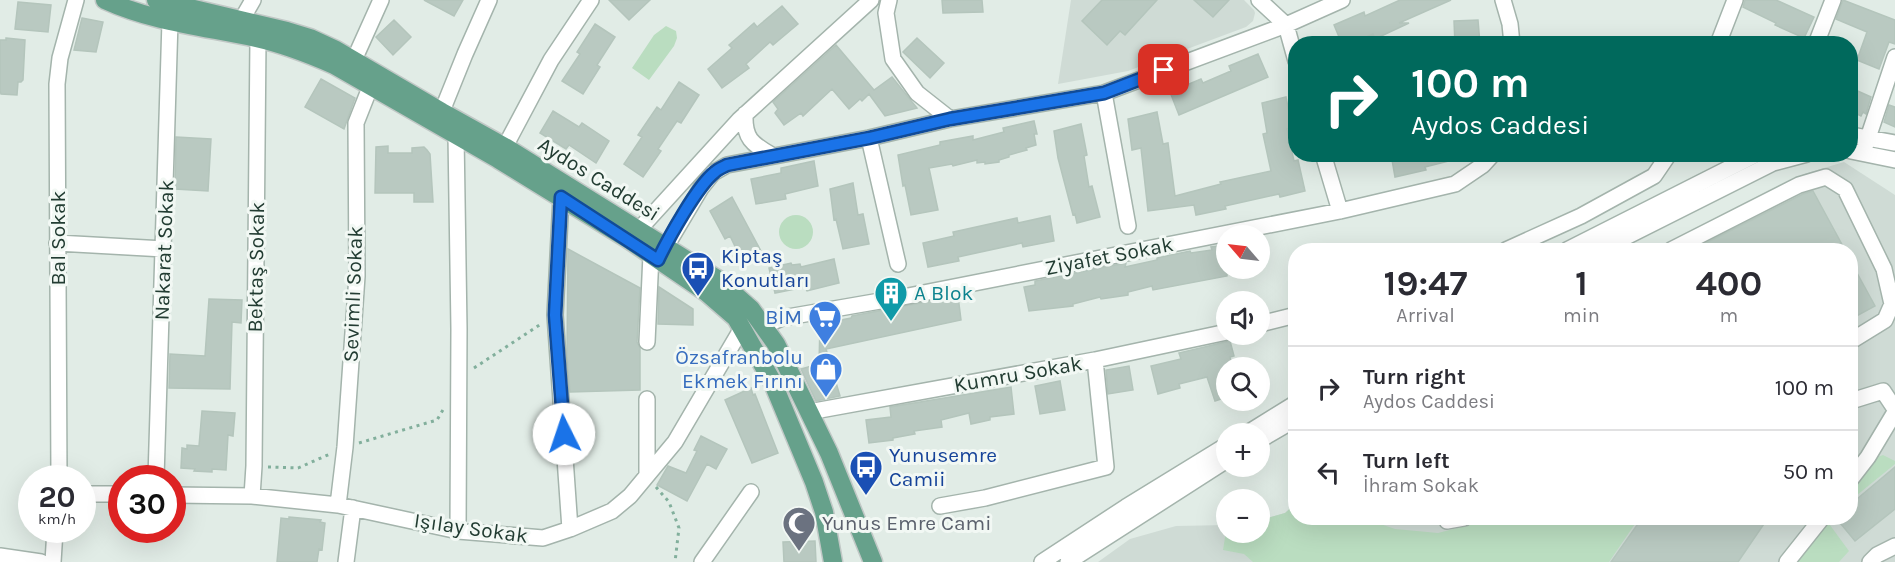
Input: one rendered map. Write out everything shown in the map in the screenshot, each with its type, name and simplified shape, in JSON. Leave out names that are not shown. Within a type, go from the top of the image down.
[{"type":"main road","name":"Aydos Caddesi","points":[[105,0],[124,9],[170,21],[310,38],[354,60],[440,118],[456,135],[502,153],[561,197],[636,237]]},
{"type":"main road","name":"Aydos Caddesi","points":[[156,0],[242,20],[259,31],[334,65],[440,118],[502,153],[636,237],[720,303],[736,318],[772,381],[814,482],[824,512],[833,562]]},
{"type":"main road","name":"Aydos Caddesi","points":[[658,254],[717,279],[735,293],[764,326],[776,344],[829,453],[873,562]]},
{"type":"main road","points":[[856,522],[884,562]]},
{"type":"street","name":"Bal Sokak","points":[[58,465],[57,84],[60,58],[76,0]]},
{"type":"street","points":[[242,20],[253,0]]},
{"type":"street","points":[[354,60],[381,0]]},
{"type":"street","points":[[440,118],[489,0]]},
{"type":"street","points":[[502,153],[550,60],[591,0]]},
{"type":"street","points":[[636,237],[689,173],[745,114],[870,0]]},
{"type":"street","points":[[888,0],[886,13],[893,59],[917,93],[950,119]]},
{"type":"street","points":[[1259,0],[1286,25],[1289,36]]},
{"type":"street","points":[[647,342],[658,254],[701,188],[713,173],[727,165],[869,138],[950,119],[1104,93],[1286,25],[1342,0]]},
{"type":"street","points":[[1503,0],[1511,36]]},
{"type":"street","points":[[1721,36],[1735,0]]},
{"type":"street","points":[[1819,36],[1833,0]]},
{"type":"street","name":"Nakarat Sokak","points":[[156,465],[170,21]]},
{"type":"street","name":"Bektaş Sokak","points":[[252,496],[259,31]]},
{"type":"street","points":[[1858,151],[1869,137],[1895,57]]},
{"type":"street","name":"Sevimli Sokak","points":[[346,562],[345,447],[357,276],[356,123],[371,85]]},
{"type":"street","points":[[1104,93],[1128,226]]},
{"type":"street","points":[[745,114],[746,134],[752,143],[773,156]]},
{"type":"street","points":[[456,135],[458,531]]},
{"type":"street","points":[[1858,136],[1895,143]]},
{"type":"street","points":[[869,138],[898,264]]},
{"type":"street","points":[[1858,152],[1895,160]]},
{"type":"street","points":[[1325,162],[1340,211]]},
{"type":"street","name":"Ziyafet Sokak","points":[[764,326],[782,318],[903,297],[1340,211],[1455,184],[1486,162]]},
{"type":"street","points":[[1521,243],[1581,216],[1653,176],[1663,162]]},
{"type":"street","points":[[1581,243],[1741,162]]},
{"type":"street","points":[[1613,243],[1768,162]]},
{"type":"street","points":[[1685,243],[1799,185],[1826,177],[1845,189],[1884,269],[1892,304],[1886,320],[1858,337]]},
{"type":"street","points":[[561,197],[555,315],[570,529]]},
{"type":"street","points":[[57,243],[164,249]]},
{"type":"street","points":[[1270,322],[1288,317]]},
{"type":"street","name":"Işılay Sokak","points":[[186,495],[252,496],[345,507],[458,531],[543,538],[612,511],[630,496],[675,442],[742,328]]},
{"type":"street","name":"Kumru Sokak","points":[[808,412],[1095,360],[1216,334]]},
{"type":"street","points":[[940,506],[985,498],[1106,467],[1095,360]]},
{"type":"street","points":[[1858,399],[1883,392],[1895,410],[1858,470]]},
{"type":"street","points":[[647,399],[647,475]]},
{"type":"street","points":[[1264,423],[1288,408]]},
{"type":"street","points":[[1270,434],[1288,424]]},
{"type":"street","points":[[1042,562],[1216,452]]},
{"type":"street","points":[[1068,562],[1216,467]]},
{"type":"street","points":[[702,562],[751,492]]},
{"type":"street","points":[[1788,562],[1816,525]]},
{"type":"street","points":[[52,562],[54,543]]},
{"type":"street","points":[[1870,562],[1877,555],[1895,546]]},
{"type":"street","points":[[0,556],[41,562]]},
{"type":"path","points":[[254,466],[298,468],[345,447],[437,420],[459,378],[555,315]]},
{"type":"path","points":[[647,475],[669,502],[679,528],[675,562]]},
{"type":"shaded area","points":[[1071,0],[1244,0],[1255,13],[1253,21],[1246,27],[1128,71],[1058,84]]},
{"type":"shaded area","points":[[1844,162],[1895,195],[1895,562],[1098,562],[1130,539],[1176,526],[1216,525],[1216,543],[1270,543],[1270,517],[1288,510],[1288,525],[1858,525],[1858,243],[1669,243],[1804,174]]},
{"type":"green space","points":[[666,26],[676,31],[677,38],[674,46],[649,80],[632,68],[654,35]]},
{"type":"green space","points":[[796,215],[808,220],[813,232],[808,244],[796,249],[784,244],[779,232],[784,220]]},
{"type":"green space","points":[[1883,455],[1895,461],[1895,464],[1858,494],[1858,477],[1872,459]]},
{"type":"green space","points":[[1288,510],[1288,525],[1383,525],[1395,529],[1438,533],[1467,525],[1634,525],[1609,562],[1253,562],[1244,554],[1223,550],[1224,543],[1270,543],[1270,517]]},
{"type":"green space","points":[[1820,525],[1830,525],[1849,551],[1839,562],[1791,562]]},
{"type":"building","points":[[424,0],[463,0],[454,16]]},
{"type":"building","points":[[609,0],[650,0],[629,20]]},
{"type":"building","points":[[942,0],[982,0],[983,12],[943,13]]},
{"type":"building","points":[[1102,0],[1157,0],[1125,35],[1120,31],[1107,45],[1082,21]]},
{"type":"building","points":[[1194,0],[1229,0],[1213,17]]},
{"type":"building","points":[[1400,0],[1451,0],[1399,23],[1409,23],[1381,36],[1373,34],[1339,36],[1334,25],[1364,12],[1365,16]]},
{"type":"building","points":[[1745,0],[1776,0],[1814,17],[1805,36],[1800,36],[1743,7]]},
{"type":"building","points":[[1843,0],[1895,20],[1895,44],[1889,42],[1879,69],[1858,60],[1867,32],[1836,19]]},
{"type":"building","points":[[18,2],[51,5],[48,32],[15,29]]},
{"type":"building","points":[[782,6],[798,24],[773,45],[770,42],[746,64],[749,68],[722,88],[708,69],[732,48],[729,45],[754,23],[757,27]]},
{"type":"building","points":[[82,18],[103,22],[96,52],[74,50]]},
{"type":"building","points":[[394,20],[411,37],[393,55],[376,37]]},
{"type":"building","points":[[1478,20],[1479,36],[1455,36],[1454,21]]},
{"type":"building","points":[[595,24],[615,37],[597,65],[600,67],[583,94],[562,81],[580,54],[577,52]]},
{"type":"building","points":[[6,38],[25,40],[23,80],[18,82],[17,95],[1,94],[0,91],[0,40],[6,40]]},
{"type":"building","points":[[917,38],[944,63],[930,78],[903,52]]},
{"type":"building","points":[[836,45],[874,90],[892,77],[917,108],[885,116],[869,94],[849,109],[832,89],[803,116],[801,113],[784,125],[775,113],[778,109],[773,102]]},
{"type":"building","points":[[1258,54],[1268,77],[1179,115],[1170,92],[1201,79],[1203,83],[1231,71],[1229,66]]},
{"type":"building","points":[[321,79],[355,98],[344,129],[305,107]]},
{"type":"building","points":[[679,82],[699,95],[681,123],[677,121],[658,149],[661,151],[643,177],[624,164],[642,137],[638,135],[657,107],[661,110]]},
{"type":"building","points":[[1858,91],[1871,97],[1866,114],[1863,112],[1861,116],[1858,114]]},
{"type":"building","points":[[1286,97],[1288,162],[1298,162],[1305,191],[1280,197],[1279,194],[1196,215],[1194,205],[1148,211],[1141,148],[1132,150],[1128,119],[1157,112],[1163,144],[1168,143],[1175,196],[1221,184],[1220,182],[1271,171],[1263,134],[1267,133],[1262,103]]},
{"type":"building","points":[[1889,105],[1895,107],[1895,127],[1884,122]]},
{"type":"building","points":[[553,111],[579,127],[582,123],[609,141],[596,163],[569,145],[566,149],[540,133]]},
{"type":"building","points":[[1034,121],[1037,134],[1034,134],[1036,145],[1026,148],[1027,150],[1009,155],[999,162],[985,164],[985,162],[977,163],[977,160],[953,166],[952,164],[929,168],[938,210],[911,215],[898,155],[940,145],[940,142],[973,136],[973,140],[1004,132],[1003,128]]},
{"type":"building","points":[[1081,124],[1087,155],[1084,156],[1089,187],[1092,186],[1100,217],[1077,223],[1058,158],[1054,131]]},
{"type":"building","points":[[176,137],[211,139],[208,191],[175,189]]},
{"type":"building","points":[[388,146],[388,153],[412,153],[412,148],[424,147],[427,150],[430,154],[433,202],[414,202],[414,193],[375,193],[376,147]]},
{"type":"building","points":[[814,161],[818,186],[785,194],[786,199],[756,204],[751,179],[781,173],[781,168]]},
{"type":"building","points":[[1392,162],[1445,162],[1425,167],[1426,170],[1395,177]]},
{"type":"building","points":[[853,183],[858,215],[863,214],[869,244],[843,249],[836,219],[834,220],[830,189]]},
{"type":"building","points":[[1813,191],[1841,243],[1706,243]]},
{"type":"building","points":[[732,197],[762,253],[743,263],[730,236],[725,239],[710,211]]},
{"type":"building","points":[[1050,216],[1054,241],[1023,247],[1022,243],[958,257],[959,261],[928,267],[923,243],[954,236],[953,232],[1017,218],[1018,223]]},
{"type":"building","points":[[1216,246],[1216,278],[1153,290],[1152,286],[1128,292],[1128,295],[1101,299],[1100,297],[1073,304],[1073,306],[1029,311],[1024,287],[1035,285],[1035,281],[1126,263],[1125,267],[1190,251],[1191,253],[1212,250],[1211,247]]},
{"type":"building","points":[[568,249],[640,288],[637,342],[640,348],[640,390],[570,392],[567,354]]},
{"type":"building","points":[[834,259],[839,283],[807,291],[805,287],[775,293],[769,268],[791,263],[792,265],[800,264],[801,267]]},
{"type":"building","points":[[1858,275],[1875,306],[1858,315]]},
{"type":"building","points":[[659,287],[693,309],[693,325],[658,324]]},
{"type":"building","name":"A Blok","points":[[958,296],[961,320],[826,349],[840,396],[816,401],[801,369],[819,364],[820,324]]},
{"type":"building","points":[[209,299],[242,300],[241,323],[232,322],[230,389],[169,388],[170,354],[205,356]]},
{"type":"building","points":[[1216,344],[1231,345],[1234,356],[1216,357],[1216,401],[1207,377],[1179,384],[1180,388],[1158,394],[1151,366],[1181,359],[1179,353]]},
{"type":"building","points":[[1129,366],[1133,390],[1108,394],[1106,370]]},
{"type":"building","points":[[1060,381],[1065,410],[1040,414],[1035,386]]},
{"type":"building","points":[[1011,387],[1014,414],[990,417],[990,420],[971,424],[969,413],[941,420],[942,427],[914,431],[915,434],[893,438],[893,440],[869,443],[866,420],[891,417],[890,407]]},
{"type":"building","points":[[751,388],[778,453],[752,463],[725,400]]},
{"type":"building","points":[[202,411],[235,413],[233,436],[228,435],[226,470],[194,471],[195,469],[186,468],[186,465],[181,465],[182,448],[187,449],[187,445],[199,446]]},
{"type":"building","points":[[701,436],[727,449],[716,469],[707,464],[687,501],[657,485],[668,466],[686,473],[697,451],[694,450]]},
{"type":"building","points":[[1895,467],[1895,509],[1855,541],[1842,525],[1858,525],[1858,498]]},
{"type":"building","points":[[289,517],[321,520],[320,522],[325,523],[322,550],[319,549],[317,562],[277,562],[281,518],[289,519]]},
{"type":"building","points":[[1637,525],[1763,525],[1738,562],[1611,562]]},
{"type":"building","name":"Yunus Emre Cami","points":[[815,541],[816,562],[784,562],[783,542]]},
{"type":"place","name":"Kiptaş Konutları","points":[[698,297]]},
{"type":"place","name":"A Blok","points":[[891,322]]},
{"type":"place","name":"BİM","points":[[825,346]]},
{"type":"place","name":"Özsafranbolu Ekmek Fırını","points":[[826,398]]},
{"type":"place","name":"Yunusemre Cami̇i̇","points":[[866,496]]},
{"type":"place","name":"Yunus Emre Cami","points":[[799,552]]},
{"type":"route","points":[[564,434],[555,315],[561,197],[658,260],[701,188],[713,173],[727,165],[869,138],[950,119],[1104,93],[1164,70]]}]
